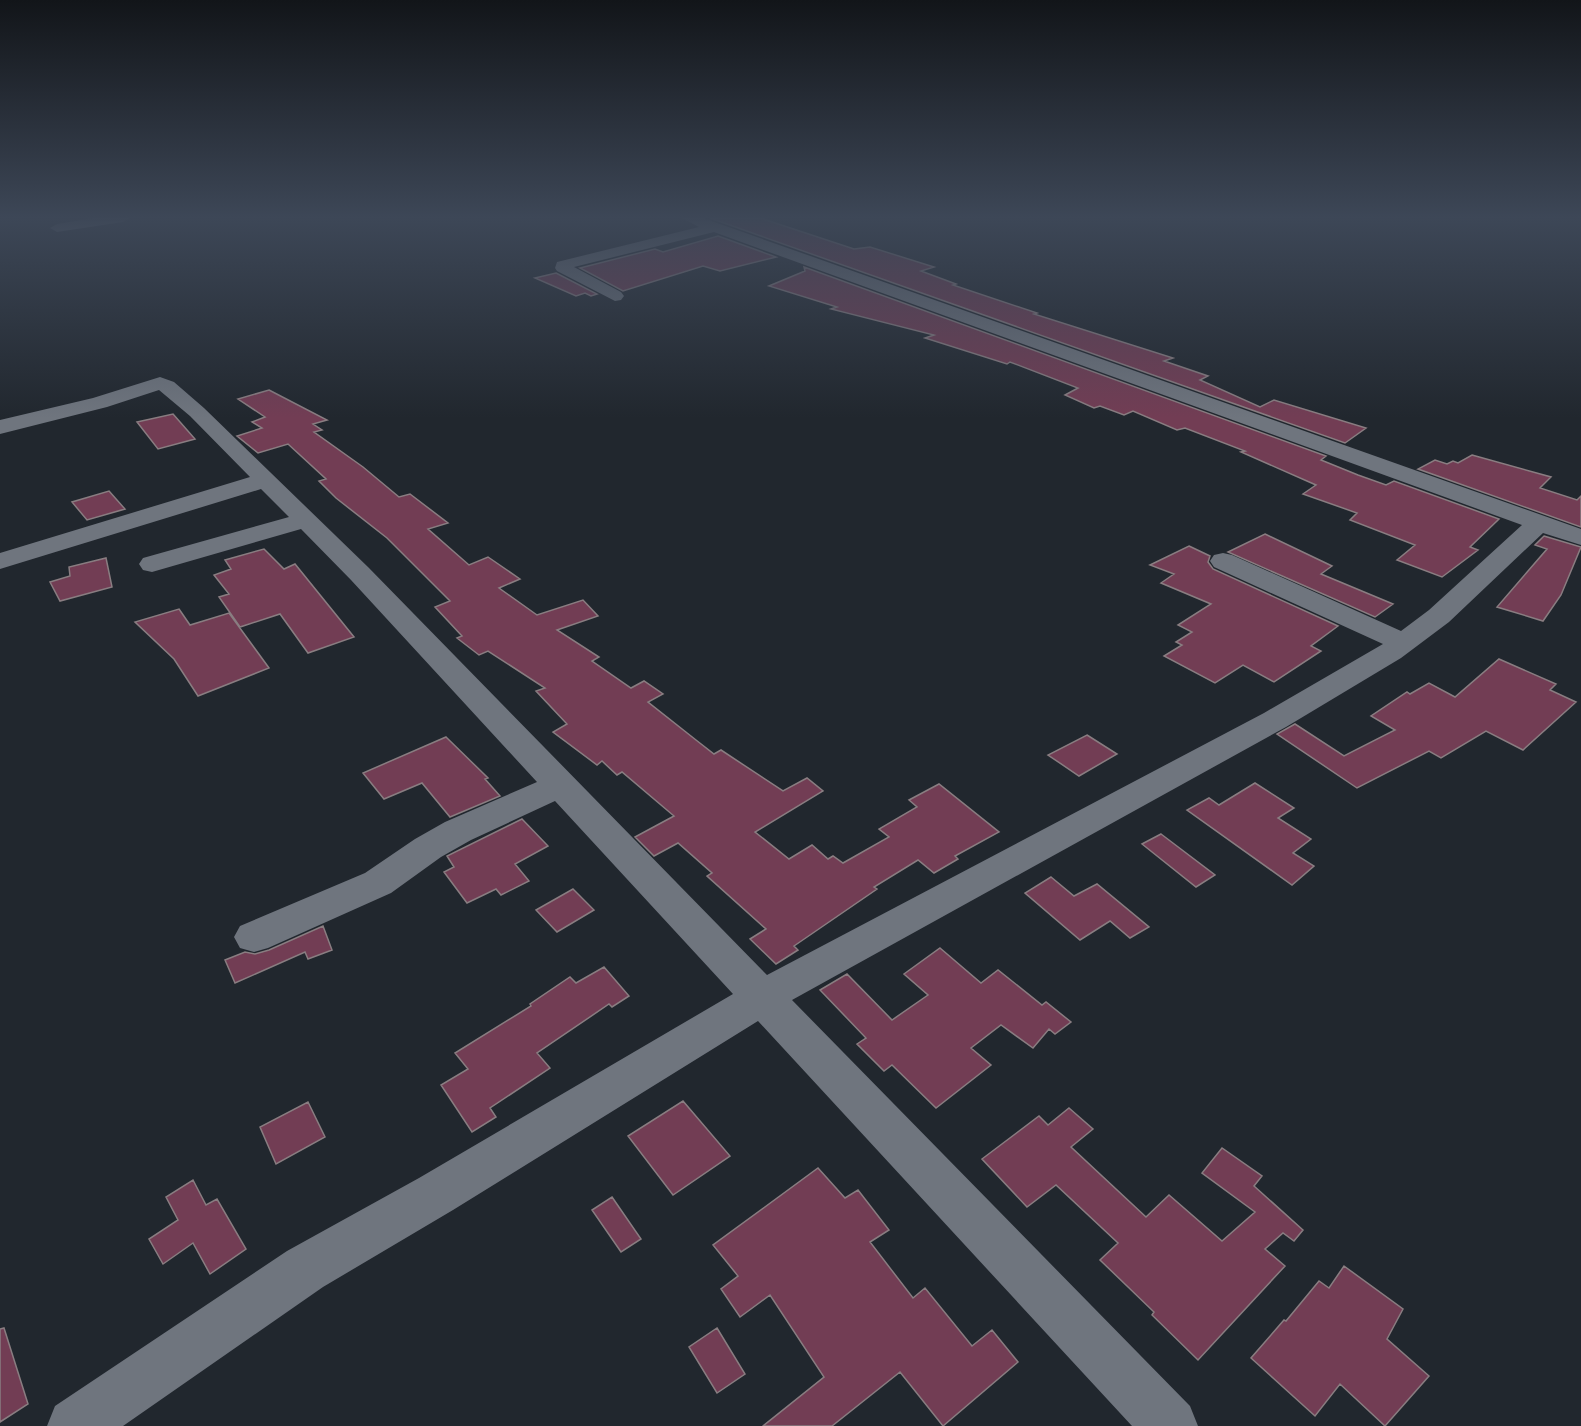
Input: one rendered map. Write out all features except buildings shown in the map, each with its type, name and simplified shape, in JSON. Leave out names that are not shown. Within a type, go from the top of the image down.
[{"type":"street","points":[[593,285],[615,296]]},
{"type":"street","points":[[874,285],[1581,537]]},
{"type":"street","points":[[0,427],[165,385],[306,520],[562,784],[1170,1426]]},
{"type":"street","points":[[0,561],[266,480]]},
{"type":"street","points":[[152,564],[306,520]]},
{"type":"street","points":[[75,1426],[305,1269],[436,1194],[764,996],[1275,720],[1404,643],[1476,584],[1539,523]]},
{"type":"street","points":[[1223,561],[1404,643]]},
{"type":"street","points":[[254,937],[378,883],[428,848],[459,831],[562,784]]}]
